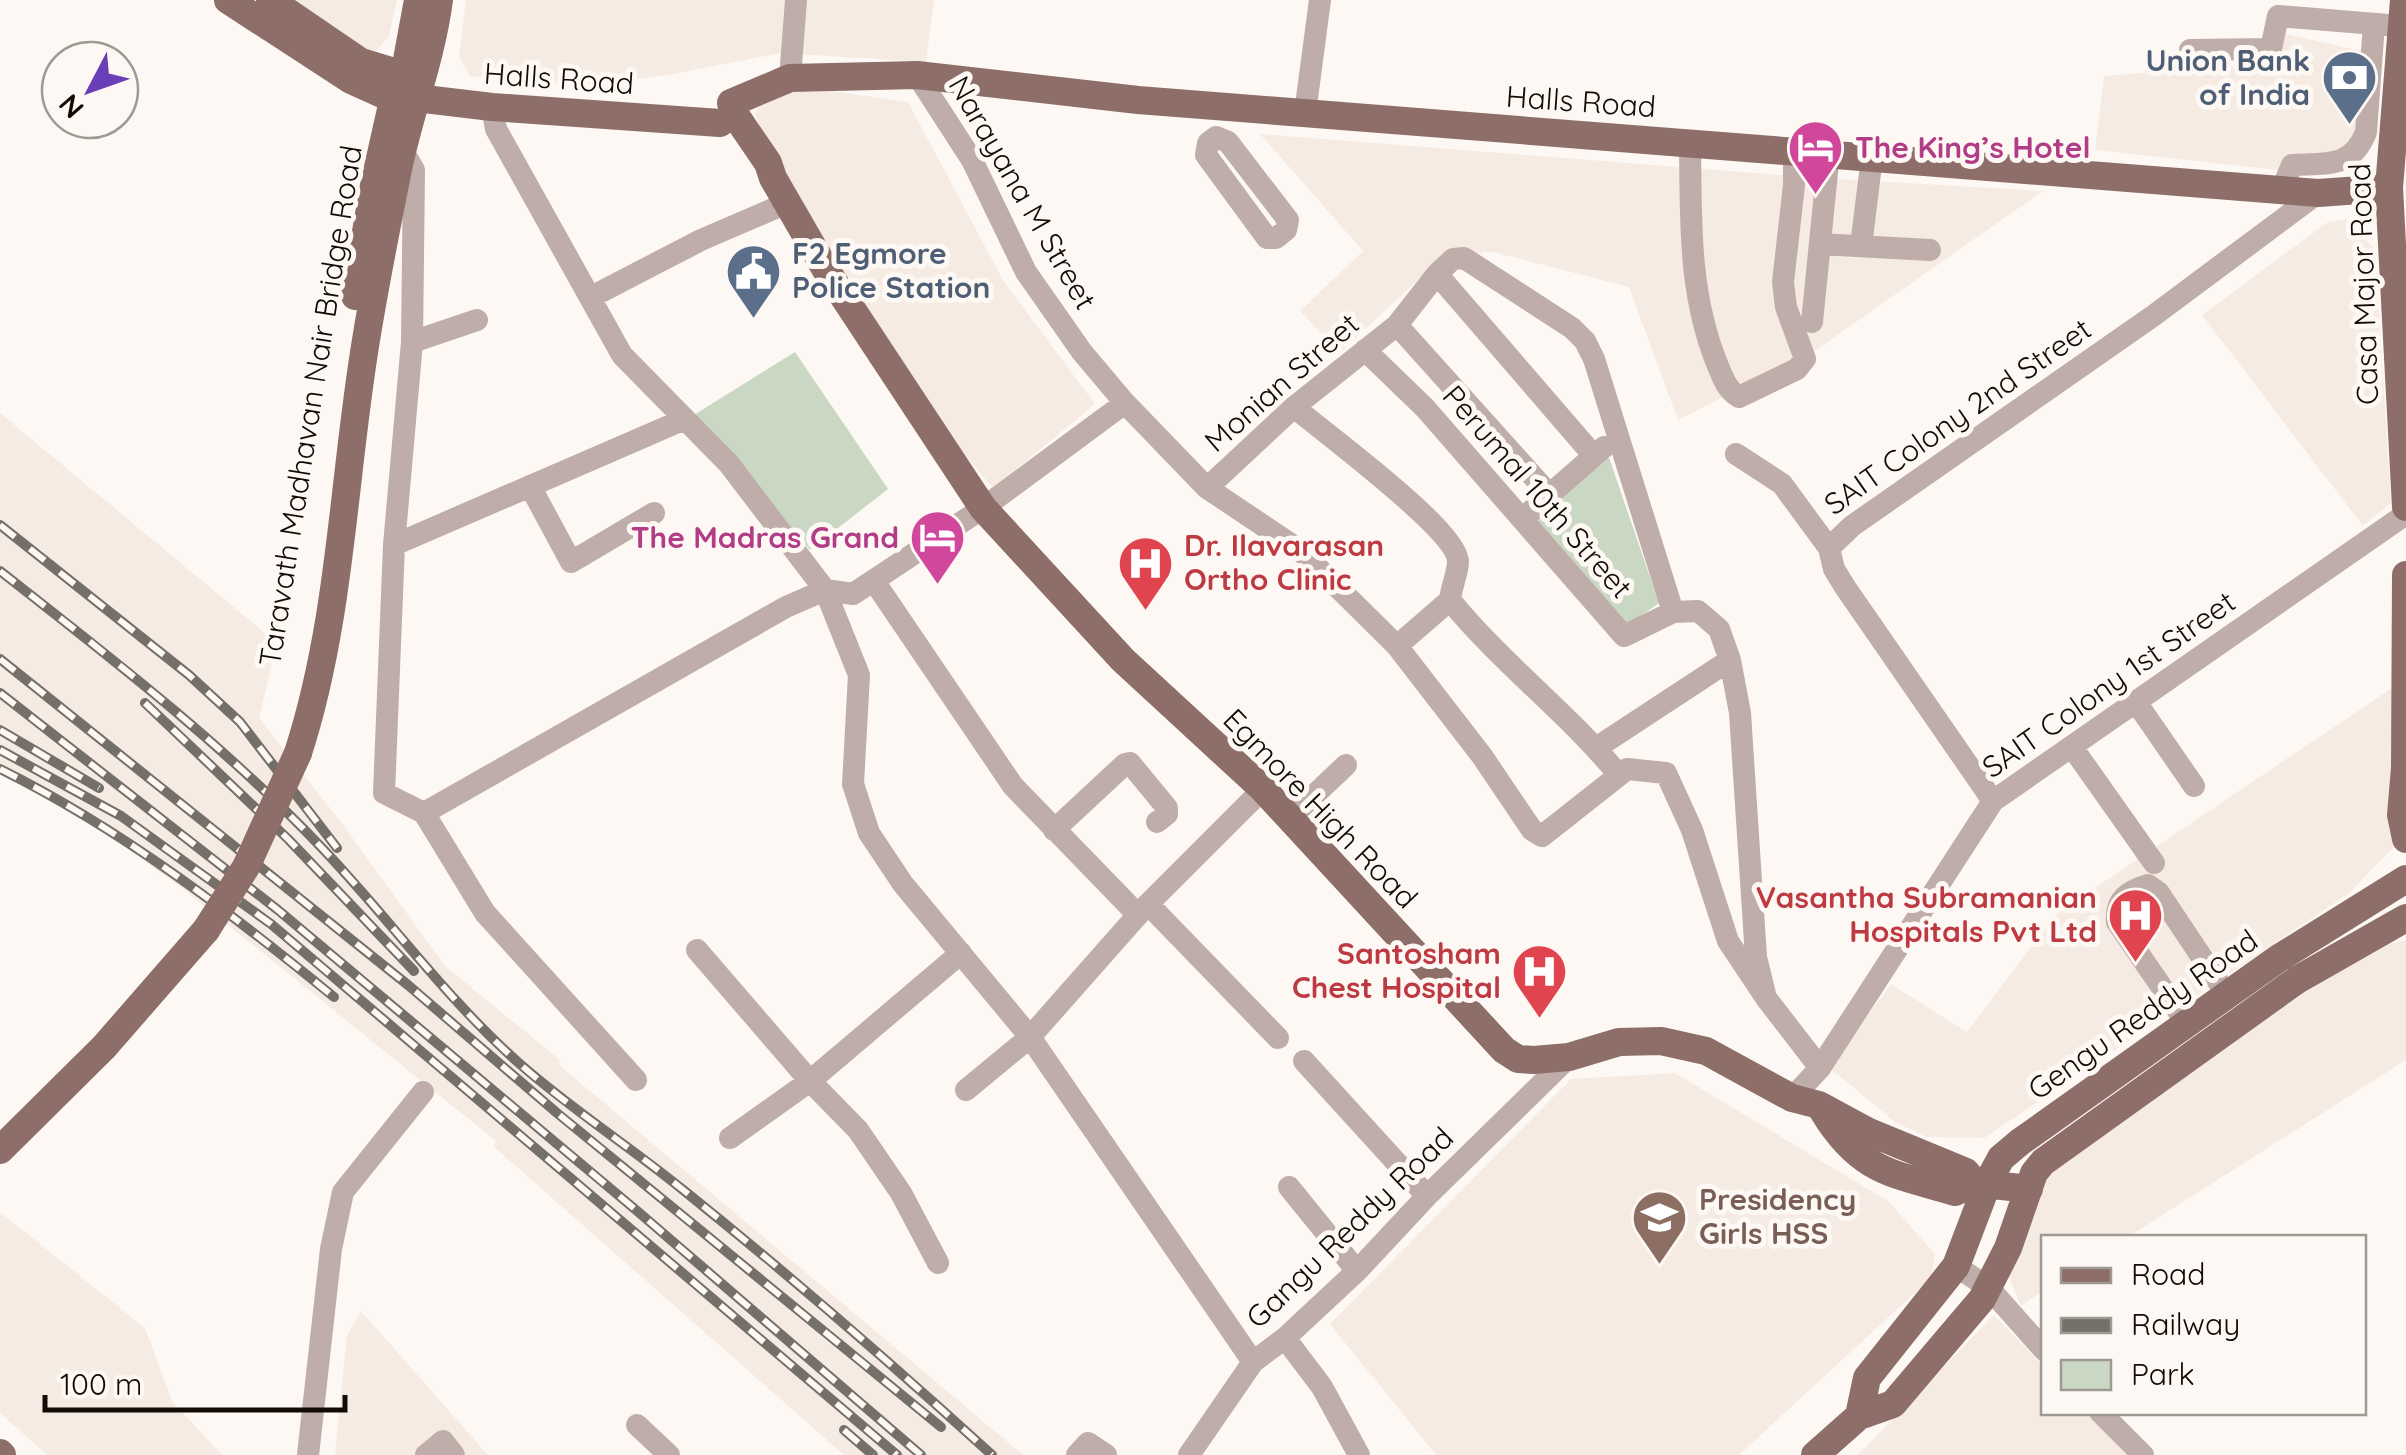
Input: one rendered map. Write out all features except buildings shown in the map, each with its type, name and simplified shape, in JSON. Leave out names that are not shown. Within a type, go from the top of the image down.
[{"type":"main road","points":[[228,0],[416,91]]},
{"type":"main road","points":[[270,0],[316,44]]},
{"type":"main road","points":[[416,91],[418,0]]},
{"type":"main road","points":[[406,140],[439,0]]},
{"type":"main road","name":"Casa Major Road","points":[[2393,17],[2392,144],[2406,510]]},
{"type":"main road","name":"Halls Road","points":[[780,81],[917,75],[1212,106],[2323,193],[2360,188],[2395,195]]},
{"type":"main road","points":[[728,115],[780,81]]},
{"type":"main road","name":"Halls Road","points":[[416,91],[493,90],[728,115]]},
{"type":"main road","name":"Halls Road","points":[[416,91],[492,107],[728,115]]},
{"type":"main road","name":"Taravath Madhavan Nair Bridge Road","points":[[290,749],[318,608],[342,377],[364,235],[416,91]]},
{"type":"main road","name":"Egmore High Road","points":[[728,115],[756,168],[773,178],[826,270],[983,508],[1123,660],[1263,789],[1504,1050],[1518,1059],[1569,1057],[1619,1042],[1661,1041],[1706,1051],[1792,1098],[1819,1105],[1835,1132],[1872,1168],[1955,1192],[1981,1182]]},
{"type":"main road","name":"Taravath Madhavan Nair Bridge Road","points":[[290,749],[324,658],[366,338],[406,140]]},
{"type":"main road","points":[[2323,193],[2354,182],[2392,144]]},
{"type":"main road","points":[[2403,827],[2406,575]]},
{"type":"main road","points":[[0,1150],[104,1047],[246,868],[290,749]]},
{"type":"main road","name":"Gengu Reddy Road","points":[[1981,1182],[2020,1142],[2228,995],[2406,880]]},
{"type":"main road","points":[[1820,1453],[1859,1416],[1893,1404],[1989,1288],[2008,1248],[2034,1173],[2043,1162],[2281,991],[2406,918]]},
{"type":"main road","points":[[0,1129],[200,925]]},
{"type":"main road","points":[[1859,1416],[1867,1378],[1956,1266],[1981,1182],[2029,1188]]},
{"type":"street","points":[[780,81],[796,0]]},
{"type":"street","points":[[1305,113],[1320,0]]},
{"type":"street","points":[[2190,50],[2271,49],[2278,16],[2393,17],[2361,145],[2344,161],[2292,165],[2282,189]]},
{"type":"street","name":"Narayana M Street","points":[[917,75],[972,160],[1026,272],[1082,352],[1125,404],[1207,488],[1301,551],[1397,646],[1482,756],[1532,830],[1542,836],[1618,774]]},
{"type":"street","points":[[1212,106],[1216,137]]},
{"type":"street","points":[[492,107],[496,129],[622,354],[729,464],[825,590],[859,675],[853,784],[869,832],[903,884],[1030,1037],[1253,1362]]},
{"type":"street","points":[[406,140],[414,170],[412,342],[394,544],[384,793],[424,813],[485,913],[636,1080]]},
{"type":"street","points":[[1690,142],[1692,272],[1707,339],[1727,386],[1739,397],[1797,369],[1804,359],[1786,307],[1783,282],[1794,151]]},
{"type":"street","points":[[1812,322],[1829,154]]},
{"type":"street","points":[[1861,246],[1872,157]]},
{"type":"street","name":"SAIT Colony 2nd Street","points":[[1993,801],[1834,569],[1829,548],[1852,526],[2323,193]]},
{"type":"street","points":[[592,298],[701,240],[787,203]]},
{"type":"street","points":[[1820,244],[1930,250]]},
{"type":"street","points":[[1594,456],[1436,274],[1453,260],[1464,258],[1572,328],[1585,341],[1674,612],[1698,611],[1719,629],[1730,660],[1740,713],[1756,956],[1766,998]]},
{"type":"street","name":"Monian Street","points":[[1207,488],[1294,407],[1397,325],[1436,274]]},
{"type":"street","points":[[412,342],[477,320]]},
{"type":"street","points":[[1397,325],[1549,494]]},
{"type":"street","name":"Perumal 10th Street","points":[[1365,350],[1425,408],[1624,636],[1674,612]]},
{"type":"street","points":[[424,813],[786,607],[825,590],[853,594],[983,508],[1125,404]]},
{"type":"street","points":[[1294,407],[1420,510],[1452,543],[1458,563],[1451,581],[1450,600],[1480,637],[1618,774],[1627,769],[1666,772],[1692,830],[1728,941],[1820,1068]]},
{"type":"street","points":[[394,544],[685,419]]},
{"type":"street","points":[[1522,519],[1617,435]]},
{"type":"street","points":[[1736,454],[1782,484],[1829,548]]},
{"type":"street","points":[[530,486],[571,562],[654,513]]},
{"type":"street","name":"SAIT Colony 1st Street","points":[[1792,1098],[1820,1068],[1993,801],[2406,510]]},
{"type":"street","points":[[874,580],[1014,786],[1054,830],[1278,1038]]},
{"type":"street","points":[[1397,646],[1450,600]]},
{"type":"street","points":[[1596,748],[1730,660]]},
{"type":"street","points":[[2136,702],[2194,786]]},
{"type":"street","points":[[2072,747],[2154,863]]},
{"type":"street","points":[[1054,830],[1126,764],[1167,808],[1167,814],[1158,822]]},
{"type":"street","points":[[1290,818],[1346,765]]},
{"type":"street","points":[[966,1090],[1030,1037],[1143,909],[1263,789]]},
{"type":"street","points":[[2188,1024],[2117,922],[2121,898],[2148,885],[2159,893],[2228,995]]},
{"type":"street","points":[[698,950],[858,1130],[902,1193],[938,1263]]},
{"type":"street","points":[[730,1138],[810,1080],[962,953]]},
{"type":"street","name":"Gangu Reddy Road","points":[[1188,1455],[1253,1362],[1286,1338],[1357,1271],[1427,1196],[1569,1057]]},
{"type":"street","points":[[1304,1061],[1427,1196]]},
{"type":"street","points":[[308,1455],[331,1249],[343,1192],[423,1092]]},
{"type":"street","points":[[1289,1187],[1357,1271]]},
{"type":"street","points":[[1956,1266],[1989,1288],[2041,1347]]},
{"type":"street","points":[[1286,1338],[1322,1387],[1360,1455]]},
{"type":"street","points":[[2103,1415],[2143,1455]]},
{"type":"street","points":[[638,1425],[669,1455]]},
{"type":"street","points":[[426,1455],[442,1442],[454,1455]]},
{"type":"street","points":[[1077,1455],[1088,1443],[1106,1455]]},
{"type":"shaded area","points":[[294,0],[397,0],[389,36],[376,51],[354,48]]},
{"type":"shaded area","points":[[466,0],[934,0],[926,62],[781,53],[587,86],[470,76],[459,57]]},
{"type":"shaded area","points":[[2282,33],[2362,51],[2353,148],[2306,173],[2095,150],[2104,76],[2273,63]]},
{"type":"shaded area","points":[[802,87],[908,102],[1004,282],[1095,404],[993,488],[920,402],[772,161],[755,113],[768,95]]},
{"type":"shaded area","points":[[1260,134],[1806,177],[2043,191],[1816,350],[1678,420],[1629,287],[1493,252],[1445,254],[1340,353],[1300,311],[1363,251]]},
{"type":"shaded area","points":[[2346,219],[2375,249],[2391,503],[2363,526],[2202,315],[2328,222]]},
{"type":"shaded area","points":[[0,413],[277,643],[259,718],[341,822],[445,966],[1023,1455],[844,1455],[493,1146],[496,1141],[187,892],[98,827],[0,773]]},
{"type":"shaded area","points":[[2392,688],[2393,848],[2348,894],[1984,1138],[1926,1137],[1895,1122],[1830,1068],[1891,984],[1967,1032],[2056,914]]},
{"type":"shaded area","points":[[2406,940],[2406,1060],[2131,1235],[2041,1235],[2041,1292],[2021,1306],[2007,1272],[2049,1162],[2373,948]]},
{"type":"shaded area","name":"Presidency Girls HSS","points":[[1675,1073],[1888,1201],[1935,1254],[1931,1278],[1739,1455],[1436,1455],[1330,1324],[1571,1079]]},
{"type":"shaded area","points":[[0,1212],[145,1328],[172,1401],[222,1455],[47,1455],[0,1413]]},
{"type":"shaded area","points":[[361,1311],[488,1455],[335,1455],[347,1336]]},
{"type":"shaded area","points":[[1994,1315],[2041,1364],[2041,1415],[2090,1415],[2130,1455],[1858,1455]]},
{"type":"green space","points":[[795,352],[888,489],[810,550],[694,415]]},
{"type":"green space","points":[[1605,446],[1659,603],[1620,631],[1526,519]]},
{"type":"railway","points":[[0,525],[189,675],[240,722],[337,848]]},
{"type":"railway","points":[[0,571],[165,703],[284,809],[467,1013],[520,1064],[761,1253],[992,1455]]},
{"type":"railway","points":[[0,659],[408,985],[557,1113],[941,1427]]},
{"type":"railway","points":[[0,693],[278,910],[921,1455]]},
{"type":"railway","points":[[145,703],[288,839],[414,971]]},
{"type":"railway","points":[[0,730],[99,788]]},
{"type":"railway","points":[[0,750],[121,816],[271,924],[897,1455]]},
{"type":"railway","points":[[0,769],[131,845],[255,934],[334,997]]},
{"type":"railway","points":[[844,1430],[873,1455]]},
{"type":"place","name":"Union Bank of India","points":[[2349,127]]},
{"type":"place","name":"The King’s Hotel","points":[[1816,197]]},
{"type":"place","name":"F2 Egmore Police Station","points":[[753,320]]},
{"type":"place","name":"The Madras Grand","points":[[938,587]]},
{"type":"place","name":"Dr. Ilavarasan Ortho Clinic","points":[[1145,612]]},
{"type":"place","name":"Vasantha Subramanian Hospitals Pvt Ltd","points":[[2136,964]]},
{"type":"place","name":"Santosham Chest Hospital","points":[[1540,1020]]},
{"type":"place","name":"Presidency Girls HSS","points":[[1660,1266]]}]
